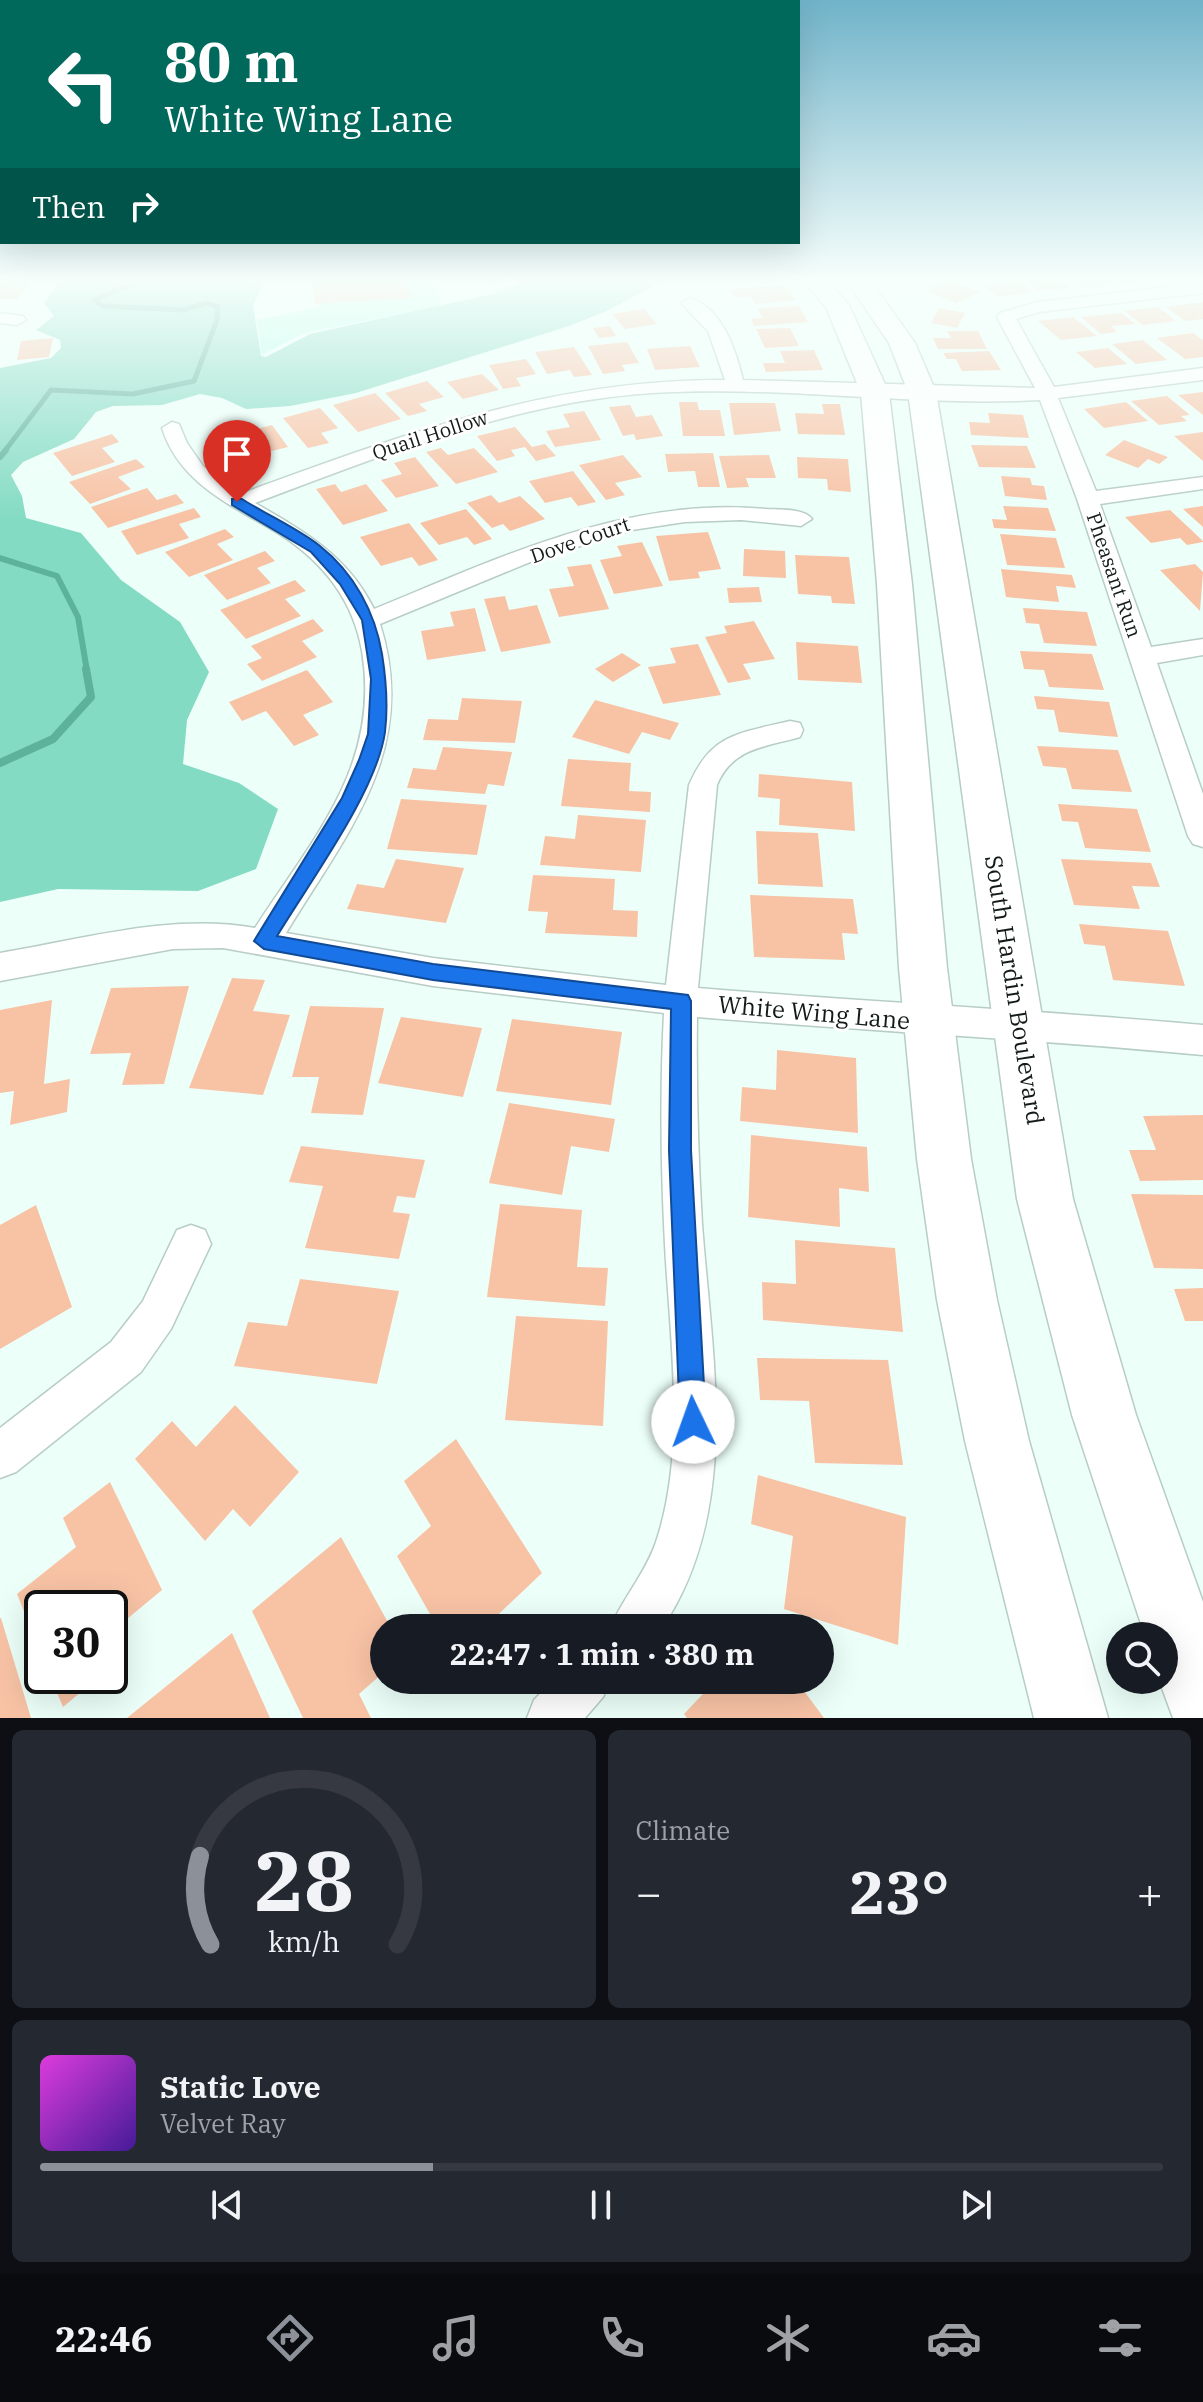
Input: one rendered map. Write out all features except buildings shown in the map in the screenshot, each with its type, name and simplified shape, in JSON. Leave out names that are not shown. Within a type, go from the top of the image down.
[{"type":"main road","points":[[860,357],[875,393],[928,1022],[944,1159],[978,1364],[1071,1718]]},
{"type":"main road","name":"South Hardin Boulevard","points":[[908,357],[922,392],[1045,1199],[1104,1415],[1203,1703]]},
{"type":"street","points":[[727,357],[736,387]]},
{"type":"street","name":"Pheasant Run","points":[[1030,357],[1047,393],[1088,499],[1203,836]]},
{"type":"street","name":"Quail Hollow","points":[[237,502],[407,441],[526,406],[630,390],[736,387],[875,393],[1047,393],[1203,374]]},
{"type":"street","points":[[172,428],[178,448],[190,464],[237,502],[315,549],[346,581],[369,620],[378,679],[377,734],[350,800],[264,941]]},
{"type":"street","points":[[1088,499],[1203,483]]},
{"type":"street","name":"Dove Court","points":[[369,620],[584,535],[627,522],[666,515],[752,511],[801,519]]},
{"type":"street","points":[[1142,657],[1203,647]]},
{"type":"street","points":[[644,1614],[681,1541],[693,1422],[680,1150],[681,1001],[703,785],[716,755],[731,746],[790,730]]},
{"type":"street","name":"White Wing Lane","points":[[0,967],[173,936],[223,935],[433,972],[681,1001],[928,1022],[1020,1023],[1203,1040]]},
{"type":"street","points":[[0,1456],[126,1357],[157,1315],[191,1244]]},
{"type":"street","points":[[552,1718],[573,1694]]},
{"type":"green space","points":[[470,357],[356,393],[290,406],[246,409],[222,398],[200,394],[162,405],[113,406],[96,412],[74,439],[23,462],[11,475],[22,496],[26,518],[81,533],[121,580],[180,622],[209,672],[187,720],[183,764],[239,783],[278,809],[256,869],[198,891],[58,889],[0,902],[0,368],[51,358]]},
{"type":"waterway","points":[[4,452],[51,390],[133,394],[194,381],[203,357]]},
{"type":"waterway","points":[[0,457],[6,450]]},
{"type":"waterway","points":[[0,558],[57,576],[78,617],[87,671]]},
{"type":"waterway","points":[[0,763],[53,739],[91,697],[86,669]]},
{"type":"route","points":[[237,502],[284,527],[315,549],[346,581],[369,620],[378,679],[377,734],[368,760],[350,800],[264,941],[433,972],[681,1001],[680,1150],[693,1422]]}]
